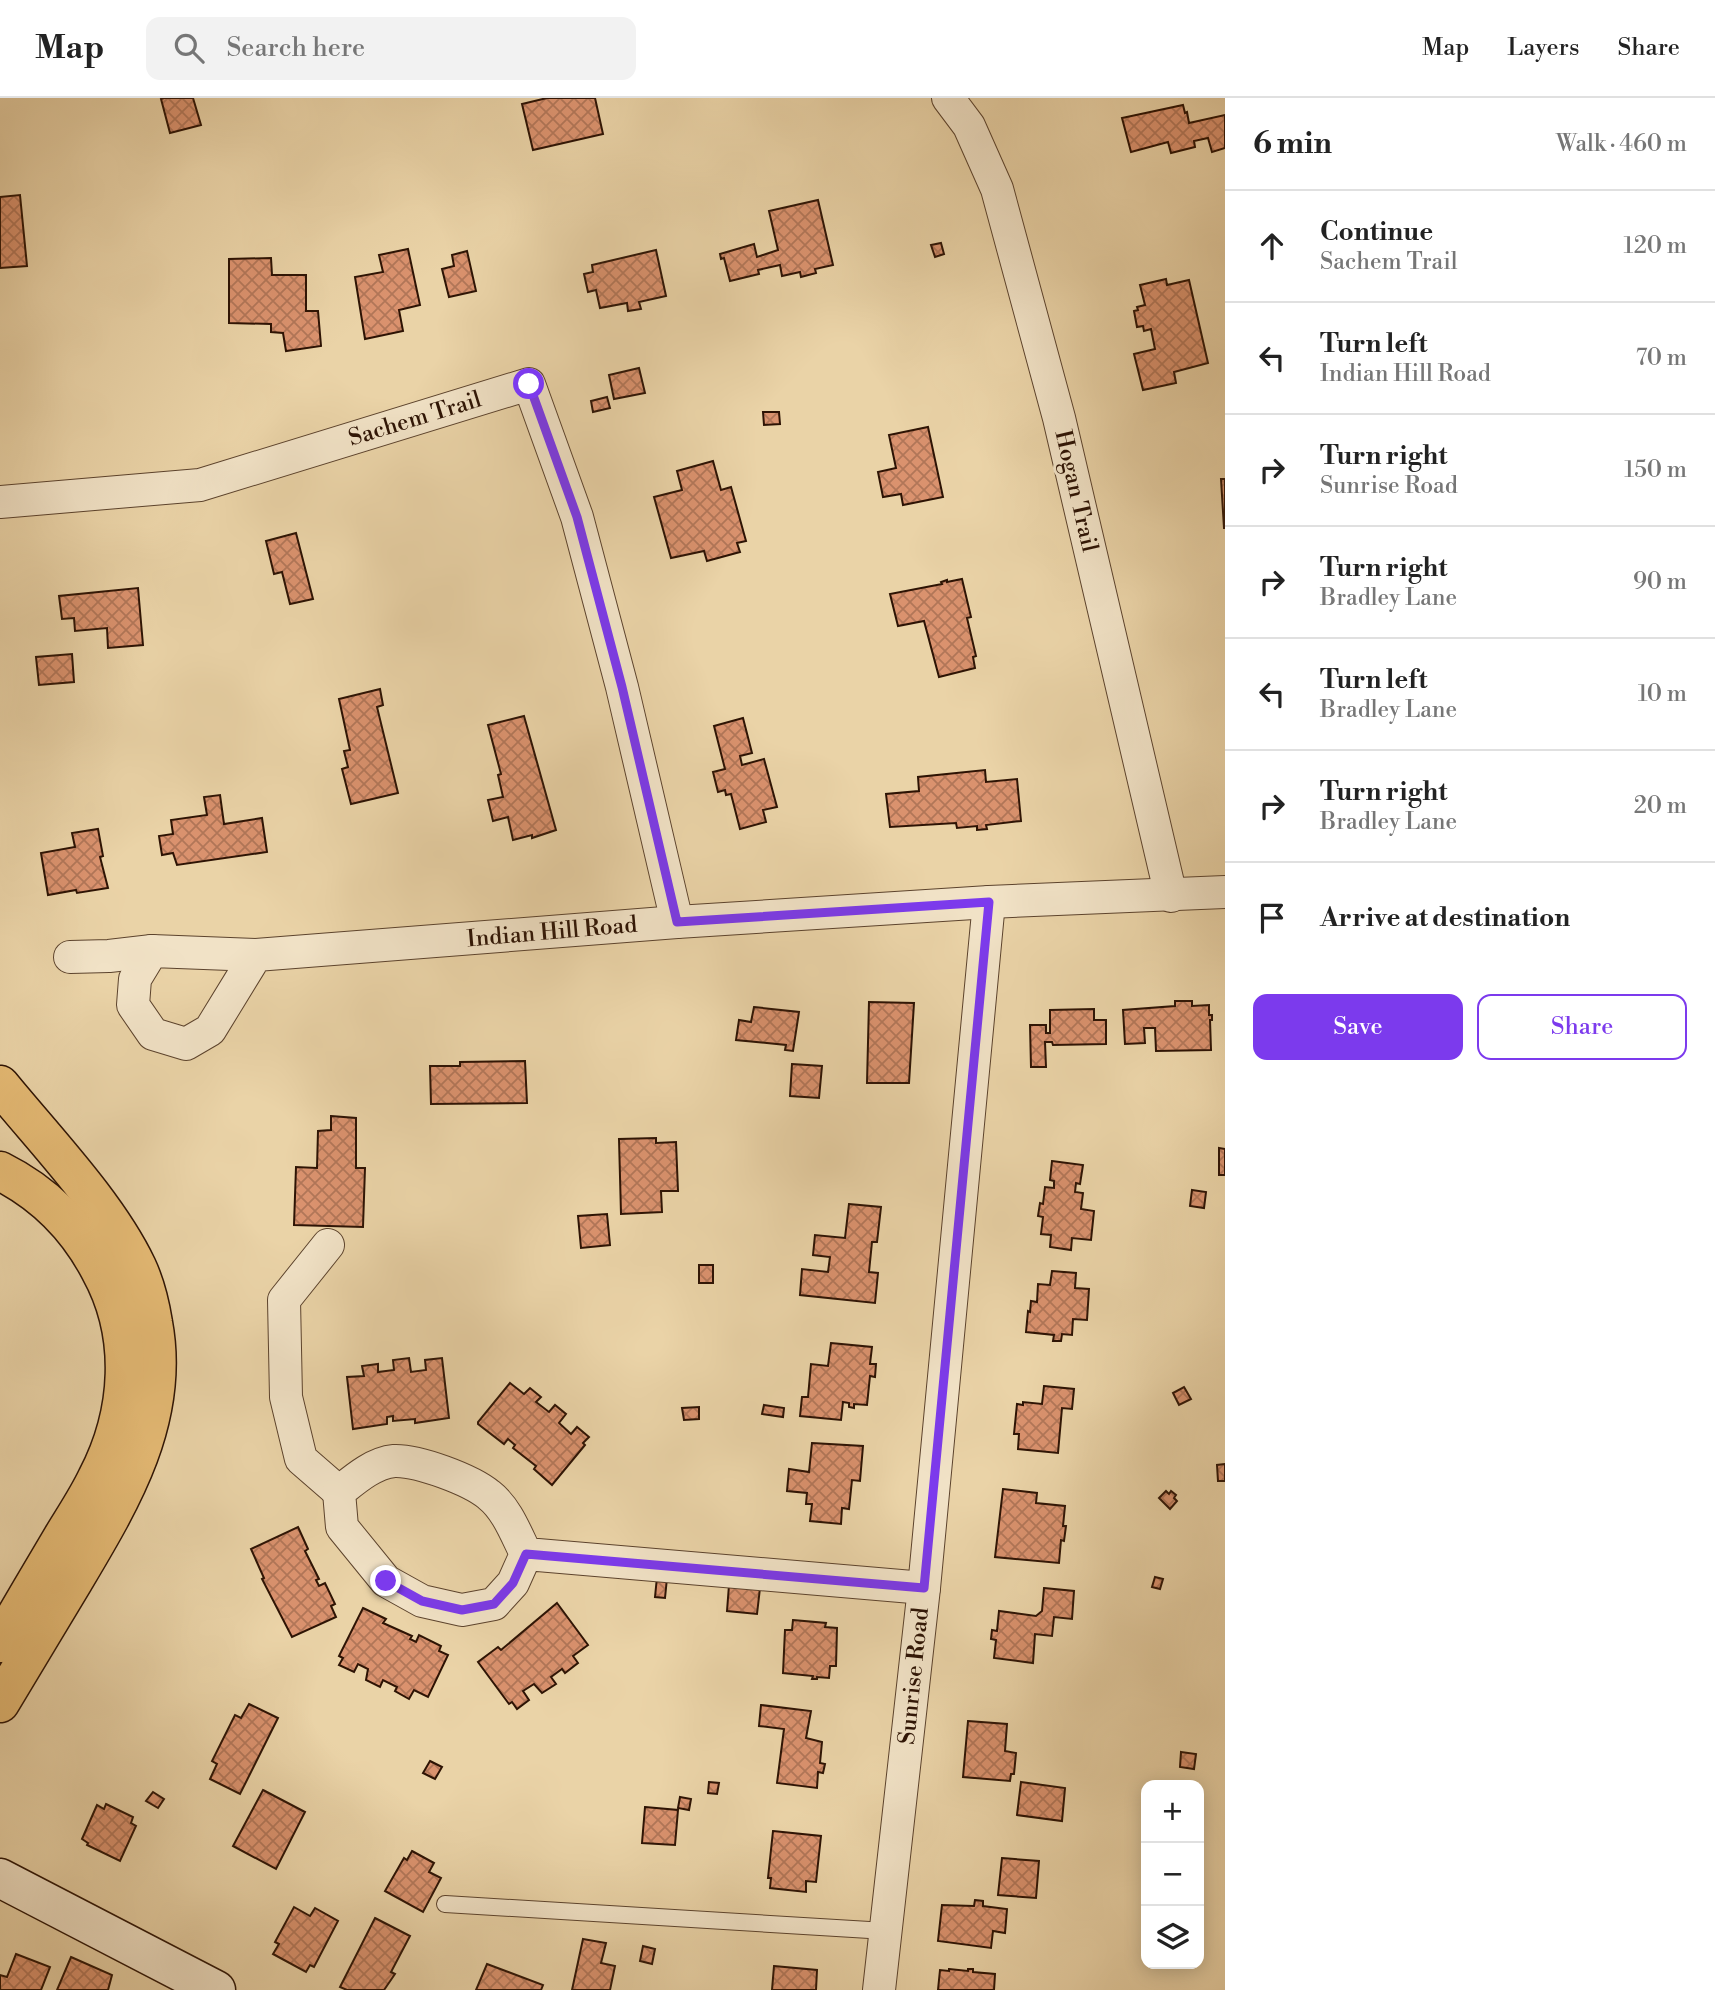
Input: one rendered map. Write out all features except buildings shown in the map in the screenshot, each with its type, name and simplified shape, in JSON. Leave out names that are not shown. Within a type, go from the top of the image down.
[{"type":"highway","points":[[0,1085],[93,1198],[138,1267],[157,1340],[158,1377],[153,1413],[142,1451],[124,1492],[0,1703]]},
{"type":"highway","points":[[0,1171],[44,1198],[69,1223],[90,1250],[117,1310],[124,1343],[126,1374],[122,1407],[113,1441],[98,1478],[0,1643]]},
{"type":"main road","points":[[0,1878],[216,1990]]},
{"type":"street","name":"Hogan Trail","points":[[947,98],[969,125],[998,190],[1059,418],[1171,896]]},
{"type":"street","name":"Sachem Trail","points":[[0,502],[200,485],[529,384],[577,517],[622,687],[677,922]]},
{"type":"street","name":"Indian Hill Road","points":[[70,957],[152,951],[256,955],[677,922],[989,902],[1225,892]]},
{"type":"street","name":"Sunrise Road","points":[[879,1990],[924,1588],[989,902]]},
{"type":"street","points":[[152,951],[135,979],[133,1005],[153,1034],[186,1044],[210,1030],[256,955]]},
{"type":"street","points":[[328,1245],[284,1300],[286,1397],[301,1459],[339,1492],[342,1527],[386,1581],[422,1601],[462,1610],[494,1604],[513,1583],[526,1554]]},
{"type":"street","points":[[339,1492],[363,1472],[394,1461],[445,1470],[490,1495],[510,1521],[526,1554]]},
{"type":"street","points":[[526,1554],[924,1588]]},
{"type":"lane","points":[[445,1904],[886,1931]]},
{"type":"route","points":[[386,1581],[422,1601],[462,1610],[494,1604],[513,1583],[526,1554],[924,1588],[989,902],[677,922],[622,687],[577,517],[529,384]]}]
